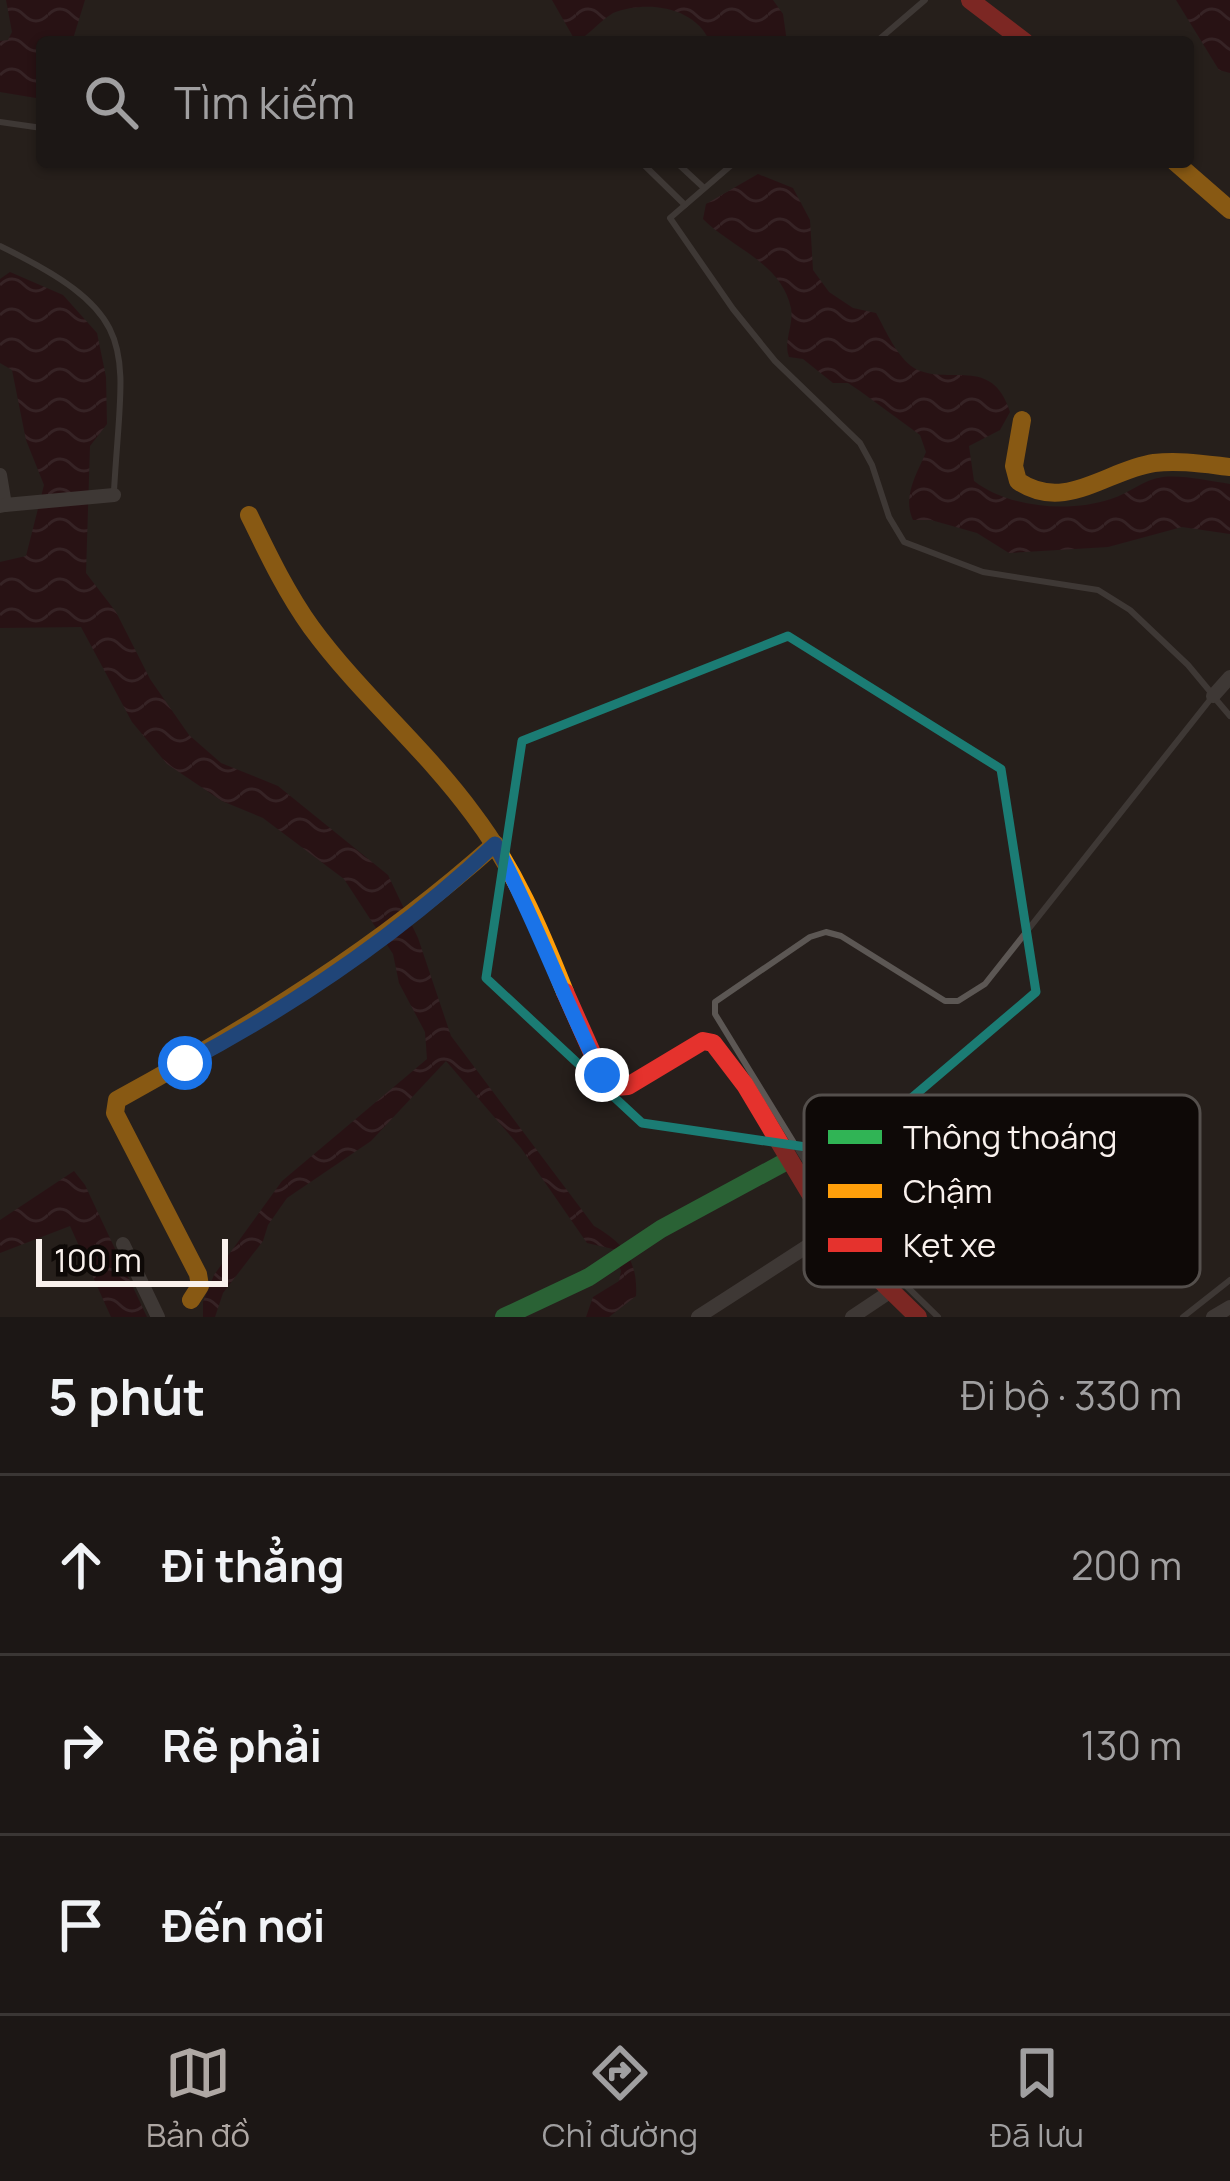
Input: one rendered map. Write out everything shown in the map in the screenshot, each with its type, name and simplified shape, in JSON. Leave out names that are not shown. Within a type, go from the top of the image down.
[{"type":"street","points":[[970,0],[1017,36]]},
{"type":"street","points":[[1182,168],[1230,210]]},
{"type":"street","points":[[1022,420],[1013,466],[1018,481],[1034,492],[1082,490],[1147,464],[1179,461],[1230,466]]},
{"type":"street","points":[[0,475],[3,506],[114,495]]},
{"type":"street","points":[[250,514],[290,597],[452,786],[495,844],[542,934],[602,1075],[615,1087],[628,1086],[708,1040],[743,1082],[804,1191]]},
{"type":"street","points":[[1213,696],[1230,677]]},
{"type":"street","points":[[191,1300],[200,1286],[198,1274],[114,1105],[254,1026],[384,938],[495,844]]},
{"type":"street","points":[[504,1317],[614,1263],[661,1229],[785,1162]]},
{"type":"street","points":[[123,1244],[158,1317]]},
{"type":"street","points":[[698,1317],[804,1249]]},
{"type":"street","points":[[887,1287],[918,1317]]},
{"type":"street","points":[[852,1317],[891,1291]]},
{"type":"street","points":[[1213,1317],[1230,1307]]},
{"type":"lane","points":[[883,36],[925,0]]},
{"type":"lane","points":[[0,122],[36,127]]},
{"type":"lane","points":[[647,168],[685,205]]},
{"type":"lane","points":[[682,168],[704,188]]},
{"type":"lane","points":[[728,168],[670,218],[775,362],[860,442],[889,517],[904,542],[983,572],[1098,590],[1130,610],[1188,665],[1230,716]]},
{"type":"lane","points":[[0,246],[85,296],[103,314],[116,338],[122,386],[114,495]]},
{"type":"lane","points":[[804,1159],[715,1014],[721,994],[810,937],[826,932],[841,936],[945,1001],[970,995],[1000,966],[1213,696]]},
{"type":"lane","points":[[1183,1317],[1230,1280]]},
{"type":"lane","points":[[907,1287],[938,1317]]},
{"type":"highlighted area","points":[[788,636],[1001,769],[1036,992],[847,1153],[642,1123],[486,978],[522,741]]},
{"type":"water","points":[[6,0],[85,0],[74,36],[36,36],[36,98],[0,92],[0,41],[8,40],[12,32]]},
{"type":"water","points":[[552,0],[773,0],[783,14],[786,36],[706,36],[681,14],[640,7],[613,13],[584,36],[573,36]]},
{"type":"water","points":[[1176,0],[1230,0],[1230,73],[1219,70]]},
{"type":"water","points":[[758,174],[793,188],[810,220],[813,270],[829,292],[853,308],[876,313],[892,343],[914,368],[981,378],[1002,394],[1010,412],[1000,430],[969,446],[974,481],[1004,497],[1058,507],[1111,499],[1163,477],[1230,484],[1230,534],[1182,527],[1108,547],[1009,553],[977,533],[913,520],[910,494],[926,452],[920,435],[848,383],[833,383],[803,359],[789,357],[792,315],[786,292],[767,268],[703,219],[706,204]]},
{"type":"water","points":[[10,272],[63,295],[97,333],[106,377],[107,424],[90,446],[86,573],[116,612],[150,679],[189,735],[221,763],[278,786],[388,875],[418,938],[451,1036],[594,1226],[614,1239],[632,1263],[636,1296],[609,1317],[586,1317],[593,1297],[619,1281],[621,1271],[613,1249],[587,1243],[521,1148],[446,1061],[371,1141],[287,1198],[263,1241],[223,1293],[215,1317],[203,1317],[203,1302],[214,1275],[282,1181],[427,1059],[425,1032],[399,983],[393,954],[344,879],[263,818],[222,801],[167,764],[132,722],[81,627],[0,628],[0,562],[26,556],[44,485],[26,440],[12,370],[0,363],[0,279]]},
{"type":"water","points":[[74,1171],[147,1317],[111,1317],[70,1226],[0,1253],[0,1220]]},
{"type":"traffic: fast","points":[[504,1317],[589,1277],[661,1229],[785,1162]]},
{"type":"traffic: slow","points":[[1182,168],[1230,210]]},
{"type":"traffic: slow","points":[[1022,420],[1014,466],[1018,481],[1035,490],[1069,491],[1154,463],[1230,467]]},
{"type":"traffic: slow","points":[[249,515],[311,627],[454,789],[488,835],[525,900],[565,992]]},
{"type":"traffic: slow","points":[[191,1300],[200,1286],[198,1274],[115,1113],[117,1100],[314,983],[406,917],[495,844]]},
{"type":"traffic: jam","points":[[970,0],[1017,36]]},
{"type":"traffic: jam","points":[[565,992],[602,1075],[615,1087],[628,1086],[703,1041],[713,1043],[745,1085],[804,1184]]},
{"type":"traffic: jam","points":[[887,1287],[918,1317]]},
{"type":"route","points":[[185,1063],[254,1026],[339,971],[448,889],[495,844],[542,934],[602,1075]]}]
